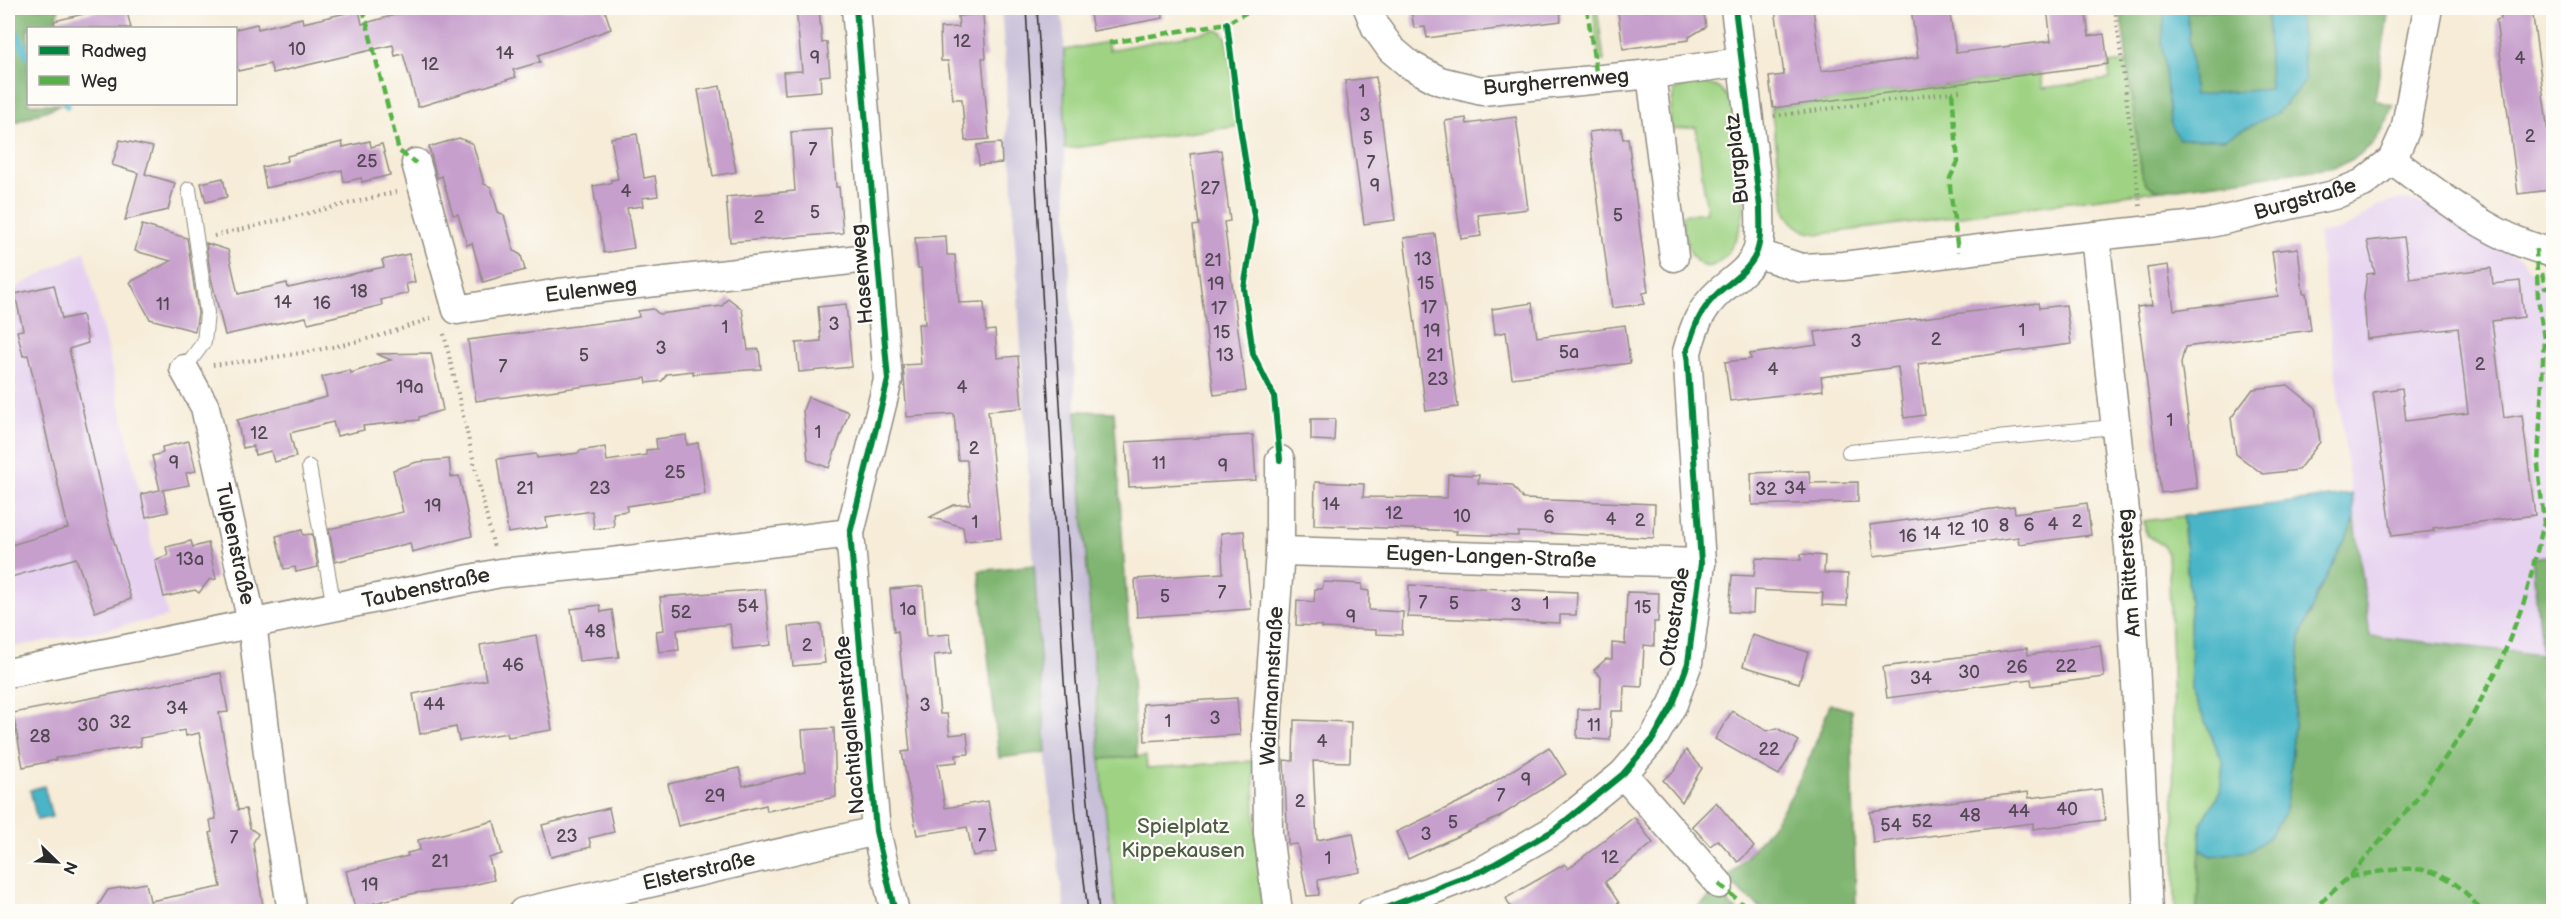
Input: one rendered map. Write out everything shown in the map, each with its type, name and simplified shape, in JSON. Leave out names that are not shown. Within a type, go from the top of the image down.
[{"type":"street","name":"Hasenweg","points":[[850,533],[888,380],[856,8]]},
{"type":"street","name":"Burgherrenweg","points":[[1368,8],[1376,28],[1391,49],[1410,65],[1440,81],[1482,91],[1651,74],[1742,62]]},
{"type":"street","name":"Burgplatz","points":[[1735,8],[1760,207],[1760,234],[1756,253]]},
{"type":"street","points":[[2428,8],[2405,131],[2391,160],[2477,221],[2505,237],[2553,253]]},
{"type":"street","points":[[1651,74],[1674,257]]},
{"type":"street","name":"Burgstraße","points":[[2095,236],[2206,224],[2334,195],[2363,183],[2391,160]]},
{"type":"street","points":[[419,175],[448,312]]},
{"type":"street","points":[[1756,253],[1801,268],[1843,266],[2095,236]]},
{"type":"street","name":"Am Rittersteg","points":[[2095,236],[2129,548],[2148,912]]},
{"type":"street","name":"Ottostraße","points":[[1371,912],[1484,870],[1554,830],[1623,774],[1653,739],[1673,704],[1688,663],[1701,563],[1687,352],[1695,322],[1718,293],[1747,268],[1756,253]]},
{"type":"street","name":"Eulenweg","points":[[448,312],[559,293],[877,257]]},
{"type":"street","name":"Tulpenstraße","points":[[184,369],[205,407],[252,623],[274,802],[292,912]]},
{"type":"street","name":"Waidmannstraße","points":[[1278,912],[1268,833],[1267,731],[1280,550],[1280,460]]},
{"type":"street","name":"Taubenstraße","points":[[8,674],[500,573],[604,563],[850,533]]},
{"type":"street","name":"Nachtigallenstraße","points":[[850,533],[876,831],[895,912]]},
{"type":"street","name":"Eugen-Langen-Straße","points":[[1280,550],[1701,563]]},
{"type":"street","points":[[1623,774],[1719,884]]},
{"type":"street","name":"Elsterstraße","points":[[523,912],[876,831]]},
{"type":"lane","points":[[184,369],[204,342],[207,313],[189,189]]},
{"type":"lane","points":[[1849,452],[2103,428],[2117,429]]},
{"type":"lane","points":[[309,467],[334,607]]},
{"type":"path","points":[[2115,8],[2143,231]]},
{"type":"path","points":[[1227,23],[1255,222],[1244,288],[1253,354],[1275,396],[1280,460]]},
{"type":"path","points":[[1750,118],[1960,92]]},
{"type":"path","points":[[196,240],[419,175]]},
{"type":"path","points":[[184,369],[345,344],[416,325],[448,312],[500,573]]},
{"type":"shaded area","points":[[1001,8],[1061,8],[1064,33],[1064,132],[1076,411],[1095,703],[1116,911],[1065,911],[1055,842],[1046,761],[1038,641],[1012,168],[1007,143],[1006,76]]},
{"type":"shaded area","points":[[2397,200],[2408,200],[2428,206],[2485,242],[2522,259],[2545,288],[2552,353],[2545,476],[2553,555],[2532,558],[2542,655],[2369,636],[2318,234],[2339,230],[2354,223],[2377,206]]},
{"type":"shaded area","points":[[85,251],[168,617],[8,648],[8,292]]},
{"type":"green space","points":[[10,8],[59,8],[55,22],[58,27],[27,27],[27,48],[15,26]]},
{"type":"green space","points":[[1593,8],[1597,8],[1604,61],[1599,61]]},
{"type":"green space","points":[[2120,8],[2389,8],[2375,100],[2393,105],[2389,117],[2377,137],[2362,153],[2330,168],[2163,190],[2152,187],[2147,184],[2142,175]]},
{"type":"green space","points":[[8,20],[27,58],[27,105],[60,105],[8,125]]},
{"type":"green space","points":[[1216,30],[1222,32],[1227,38],[1239,126],[1065,149],[1064,50],[1107,42],[1109,50]]},
{"type":"green space","points":[[2127,62],[2142,175],[2158,190],[2162,190],[1822,234],[1801,229],[1786,213],[1771,108],[2041,73],[2043,88],[2110,79],[2108,64]]},
{"type":"green space","points":[[1690,83],[1715,86],[1724,93],[1735,109],[1744,192],[1742,218],[1737,236],[1729,250],[1712,266],[1699,263],[1692,255],[1686,241],[1682,215],[1707,212],[1696,127],[1671,130],[1670,114],[1674,91]]},
{"type":"green space","points":[[1076,411],[1114,412],[1137,757],[1100,759]]},
{"type":"green space","points":[[2183,516],[2190,606],[2191,689],[2223,763],[2220,792],[2201,824],[2197,911],[2175,911],[2172,664],[2168,554],[2163,545],[2146,535],[2144,521]]},
{"type":"green space","points":[[2355,520],[2370,636],[2542,655],[2532,558],[2553,555],[2553,911],[2197,912],[2200,849],[2211,856],[2284,814],[2290,779],[2300,639],[2316,597]]},
{"type":"green space","points":[[1034,565],[1046,752],[999,758],[979,571]]},
{"type":"green space","points":[[1830,704],[1851,710],[1856,911],[1764,911],[1726,879],[1770,828],[1785,806],[1808,761]]},
{"type":"green space","name":"Spielplatz Kippekausen","points":[[1146,756],[1147,768],[1254,761],[1255,824],[1262,903],[1259,910],[1116,911],[1100,759]]},
{"type":"green space","points":[[1715,893],[1738,911],[1692,912]]},
{"type":"water","points":[[2165,8],[2253,8],[2187,12],[2194,95],[2270,89],[2267,8],[2299,8],[2305,82],[2277,113],[2224,139],[2179,139],[2170,122],[2162,42]]},
{"type":"water","points":[[2352,494],[2355,520],[2316,597],[2300,639],[2290,779],[2284,814],[2269,837],[2250,851],[2211,856],[2200,849],[2201,824],[2220,792],[2223,763],[2191,689],[2190,606],[2183,516]]},
{"type":"water","points":[[44,786],[52,817],[37,820],[30,790]]},
{"type":"building","points":[[109,8],[126,8],[131,27],[55,27],[54,21]]},
{"type":"building","points":[[420,8],[604,8],[611,29],[538,55],[540,62],[513,70],[516,77],[418,107],[403,54],[395,56],[393,45],[273,73],[270,64],[238,71],[237,29],[257,24],[258,29],[302,18],[303,23],[359,10],[362,24]]},
{"type":"building","points":[[796,8],[819,8],[822,43],[827,42],[830,75],[820,76],[821,91],[785,94],[783,72],[802,71]]},
{"type":"building","points":[[1089,8],[1162,8],[1163,18],[1093,31]]},
{"type":"building","points":[[1411,8],[1560,8],[1561,21],[1427,38],[1425,27],[1414,28]]},
{"type":"building","points":[[1630,8],[1645,8],[1645,11],[1703,8],[1706,27],[1689,37],[1689,40],[1623,49],[1618,12]]},
{"type":"building","points":[[1775,8],[1813,8],[1821,71],[1918,58],[1911,8],[1949,8],[1956,53],[2051,41],[2047,8],[2085,8],[2089,36],[2104,34],[2108,64],[1773,108],[1769,77],[1784,75]]},
{"type":"building","points":[[2500,8],[2532,8],[2553,171],[2553,178],[2549,179],[2550,190],[2518,194],[2496,20],[2501,19]]},
{"type":"building","points":[[983,14],[986,58],[982,58],[989,139],[965,141],[962,99],[953,99],[948,61],[941,61],[940,28],[959,27],[958,16]]},
{"type":"building","points":[[1376,77],[1395,220],[1364,224],[1345,81]]},
{"type":"building","points":[[720,86],[736,172],[713,176],[698,90]]},
{"type":"building","points":[[1516,117],[1528,209],[1478,215],[1481,236],[1461,239],[1445,121],[1466,118],[1467,124]]},
{"type":"building","points":[[1621,128],[1623,139],[1628,138],[1648,292],[1643,293],[1644,304],[1612,308],[1589,132]]},
{"type":"building","points":[[832,129],[836,187],[839,187],[843,233],[730,242],[726,197],[795,191],[791,132]]},
{"type":"building","points":[[637,134],[644,178],[655,176],[658,196],[642,198],[643,206],[627,208],[634,248],[604,253],[593,186],[611,183],[611,180],[618,179],[611,138]]},
{"type":"building","points":[[459,138],[473,144],[484,184],[491,187],[498,212],[504,215],[514,251],[521,255],[525,270],[483,282],[472,243],[467,245],[458,214],[453,215],[442,176],[437,178],[429,147]]},
{"type":"building","points":[[120,140],[153,147],[145,174],[175,183],[168,210],[125,220],[138,173],[112,165]]},
{"type":"building","points":[[370,141],[371,147],[382,144],[390,175],[362,182],[361,178],[344,182],[342,170],[266,188],[262,167],[288,161],[287,156],[342,142],[343,147]]},
{"type":"building","points":[[1001,143],[1002,163],[979,165],[977,145]]},
{"type":"building","points":[[1221,150],[1230,221],[1224,222],[1246,391],[1214,395],[1193,226],[1199,225],[1190,154]]},
{"type":"building","points":[[223,178],[227,197],[206,202],[201,183]]},
{"type":"building","points":[[142,225],[187,238],[198,313],[195,331],[150,319],[130,282],[171,261],[135,251]]},
{"type":"building","points":[[1435,234],[1458,407],[1426,411],[1404,238]]},
{"type":"building","points":[[946,236],[947,255],[955,255],[959,303],[984,302],[986,331],[995,330],[997,358],[1018,356],[1022,408],[988,411],[1001,538],[965,541],[963,527],[930,517],[954,505],[970,504],[967,460],[958,460],[954,414],[907,417],[903,365],[921,364],[918,324],[925,324],[921,268],[918,268],[915,238]]},
{"type":"building","points":[[2404,237],[2410,279],[2491,268],[2493,284],[2520,281],[2524,317],[2492,321],[2504,418],[2522,415],[2535,515],[2433,528],[2434,531],[2392,536],[2373,392],[2402,388],[2406,421],[2468,413],[2458,328],[2367,339],[2364,297],[2367,274],[2375,273],[2367,241]]},
{"type":"building","points":[[206,243],[228,250],[238,294],[287,283],[288,288],[384,267],[382,260],[409,254],[415,282],[406,284],[408,293],[381,300],[382,305],[308,323],[306,317],[225,335],[211,278]]},
{"type":"building","points":[[2298,248],[2303,293],[2306,293],[2311,330],[2185,347],[2181,363],[2197,488],[2161,493],[2137,307],[2152,305],[2147,268],[2168,265],[2174,310],[2278,296],[2272,251]]},
{"type":"building","points":[[54,285],[62,319],[82,315],[88,343],[69,349],[107,518],[131,599],[95,612],[76,558],[8,578],[8,546],[68,528],[28,355],[23,356],[17,331],[23,330],[15,294]]},
{"type":"building","points":[[728,298],[742,309],[748,350],[759,349],[761,369],[693,374],[693,371],[667,374],[662,381],[647,383],[646,378],[476,401],[468,340],[629,319],[639,317],[638,311],[653,309],[659,314],[722,306]]},
{"type":"building","points":[[1532,303],[1537,337],[1625,325],[1630,363],[1512,378],[1506,332],[1495,334],[1492,309]]},
{"type":"building","points":[[2038,303],[2039,308],[2066,305],[2071,344],[1918,364],[1925,415],[1904,418],[1898,367],[1821,377],[1823,390],[1730,401],[1725,362],[1751,359],[1750,354],[1817,345],[1815,332]]},
{"type":"building","points":[[846,304],[852,367],[799,372],[796,343],[821,341],[818,307]]},
{"type":"building","points":[[431,353],[443,410],[419,417],[419,420],[363,426],[364,430],[337,436],[333,422],[290,433],[296,457],[274,462],[271,451],[255,455],[253,446],[243,448],[237,420],[327,397],[322,377],[350,370],[351,373],[391,360],[376,354]]},
{"type":"building","points":[[2288,385],[2315,407],[2320,442],[2298,470],[2263,474],[2236,454],[2231,418],[2253,389]]},
{"type":"building","points":[[808,397],[849,412],[829,468],[808,460],[803,410]]},
{"type":"building","points":[[1311,419],[1335,419],[1334,441],[1311,440]]},
{"type":"building","points":[[686,435],[687,445],[698,443],[705,494],[627,506],[627,511],[613,513],[614,527],[594,529],[592,511],[546,518],[547,527],[508,533],[497,459],[536,454],[537,458],[605,447],[607,461],[646,455],[646,450],[657,449],[656,439]]},
{"type":"building","points":[[1253,435],[1256,480],[1129,487],[1126,442]]},
{"type":"building","points":[[189,441],[196,471],[186,473],[189,485],[163,490],[168,512],[146,517],[141,494],[160,490],[152,456],[163,453],[162,447]]},
{"type":"building","points":[[449,459],[451,477],[459,476],[472,536],[412,552],[410,543],[335,562],[329,529],[403,512],[393,470],[417,462]]},
{"type":"building","points":[[1809,471],[1810,483],[1858,482],[1858,502],[1752,505],[1751,473]]},
{"type":"building","points":[[1448,474],[1479,475],[1478,483],[1512,485],[1523,499],[1655,504],[1654,538],[1518,532],[1518,536],[1456,534],[1457,531],[1314,525],[1315,482],[1364,484],[1363,497],[1447,498]]},
{"type":"building","points":[[2087,503],[2091,535],[2019,544],[2018,537],[1874,556],[1870,525],[2014,506],[2015,513]]},
{"type":"building","points":[[302,530],[303,535],[312,534],[318,567],[296,572],[295,567],[284,569],[276,536]]},
{"type":"building","points":[[1244,531],[1251,609],[1137,617],[1135,579],[1223,573],[1221,533]]},
{"type":"building","points":[[191,541],[193,547],[208,543],[216,579],[209,580],[199,593],[195,590],[164,597],[155,560],[168,555],[166,547]]},
{"type":"building","points":[[1801,554],[1825,556],[1824,573],[1848,574],[1847,606],[1822,605],[1823,593],[1754,590],[1753,613],[1729,612],[1732,575],[1754,576],[1756,558],[1801,560]]},
{"type":"building","points":[[1323,582],[1362,584],[1362,590],[1369,591],[1369,610],[1403,612],[1402,635],[1376,634],[1376,630],[1296,625],[1297,600],[1314,602],[1315,589],[1322,589]]},
{"type":"building","points":[[1409,585],[1577,592],[1576,615],[1560,615],[1560,623],[1408,617]]},
{"type":"building","points":[[923,586],[927,636],[950,634],[952,653],[934,655],[940,714],[947,714],[950,735],[967,733],[969,754],[956,755],[957,762],[938,764],[945,808],[988,801],[997,852],[973,856],[967,827],[917,835],[902,752],[910,751],[898,631],[894,632],[890,589]]},
{"type":"building","points":[[765,589],[771,645],[733,649],[730,624],[677,630],[679,650],[659,652],[656,631],[664,630],[660,597]]},
{"type":"building","points":[[1627,592],[1659,593],[1658,622],[1654,622],[1654,646],[1644,645],[1642,687],[1624,686],[1623,711],[1611,711],[1610,740],[1577,738],[1578,709],[1600,709],[1601,677],[1594,670],[1606,659],[1612,659],[1612,643],[1625,644]]},
{"type":"building","points":[[600,605],[601,612],[612,610],[619,657],[579,661],[571,609]]},
{"type":"building","points":[[821,624],[825,663],[793,666],[789,627]]},
{"type":"building","points":[[536,635],[552,730],[508,737],[507,733],[459,741],[456,727],[420,734],[413,694],[486,680],[480,645]]},
{"type":"building","points":[[1752,635],[1808,652],[1799,683],[1743,666]]},
{"type":"building","points":[[2100,645],[2104,677],[2032,686],[2031,679],[1887,698],[1883,667],[2027,648],[2028,655]]},
{"type":"building","points":[[221,673],[228,712],[219,713],[238,810],[246,809],[250,828],[258,834],[253,843],[264,912],[94,912],[108,890],[146,883],[150,901],[221,887],[210,833],[212,832],[210,820],[216,819],[199,733],[186,736],[185,730],[140,738],[141,746],[55,758],[56,760],[23,767],[13,713]]},
{"type":"building","points":[[1237,698],[1240,735],[1145,741],[1143,704]]},
{"type":"building","points":[[1732,711],[1767,731],[1777,728],[1799,741],[1779,775],[1715,739]]},
{"type":"building","points":[[1294,720],[1351,722],[1350,762],[1313,761],[1317,840],[1353,833],[1360,872],[1318,880],[1319,895],[1307,896],[1297,844],[1288,845],[1284,760],[1293,761]]},
{"type":"building","points":[[834,728],[836,797],[767,811],[766,805],[678,826],[668,784],[739,768],[743,786],[805,772],[802,730]]},
{"type":"building","points":[[1549,747],[1566,774],[1499,817],[1408,859],[1396,832],[1472,796]]},
{"type":"building","points":[[1686,750],[1702,768],[1682,802],[1663,780],[1675,770]]},
{"type":"building","points":[[2101,789],[2105,820],[2033,829],[2033,823],[1873,843],[1870,812],[2028,792],[2029,798]]},
{"type":"building","points":[[1716,802],[1754,847],[1738,862],[1718,840],[1710,846],[1692,826]]},
{"type":"building","points":[[609,808],[614,832],[589,838],[591,847],[551,857],[542,825]]},
{"type":"building","points":[[1634,817],[1653,843],[1605,882],[1619,903],[1605,912],[1513,912],[1506,898],[1565,864],[1568,869]]},
{"type":"building","points":[[494,821],[502,854],[489,858],[494,880],[456,889],[415,893],[355,908],[346,871],[408,856],[407,853],[420,850],[418,840]]},
{"type":"waterway","points":[[8,9],[13,27],[27,54]]},
{"type":"tram line","points":[[1026,8],[1064,681],[1076,816],[1088,912]]},
{"type":"tram line","points":[[1037,8],[1076,680],[1099,912]]},
{"type":"marked path","points":[[363,8],[399,151],[416,163]]},
{"type":"marked path","points":[[1109,43],[1227,23],[1249,11],[1273,8]]},
{"type":"marked path","points":[[1587,8],[1597,79]]},
{"type":"marked path","points":[[1952,92],[1958,162],[1950,178],[1950,187],[1958,252]]},
{"type":"marked path","points":[[2310,912],[2349,877],[2416,800],[2466,728],[2500,664],[2525,599],[2544,523],[2538,465],[2544,339],[2538,297],[2536,249]]},
{"type":"marked path","points":[[2542,273],[2545,288],[2554,288]]},
{"type":"marked path","points":[[2349,877],[2389,870],[2423,870],[2438,874],[2452,882],[2467,894],[2482,912]]},
{"type":"marked path","points":[[1719,884],[1752,912]]},
{"type":"cycle path","points":[[856,8],[888,380],[850,533],[876,831],[895,912]]},
{"type":"cycle path","points":[[1371,912],[1484,870],[1554,830],[1623,774],[1653,739],[1673,704],[1688,663],[1701,563],[1687,352],[1695,326],[1703,312],[1713,298],[1749,265],[1758,249],[1760,237],[1760,207],[1735,8]]},
{"type":"cycle path","points":[[1227,23],[1255,222],[1244,288],[1253,354],[1274,396],[1280,460]]}]
